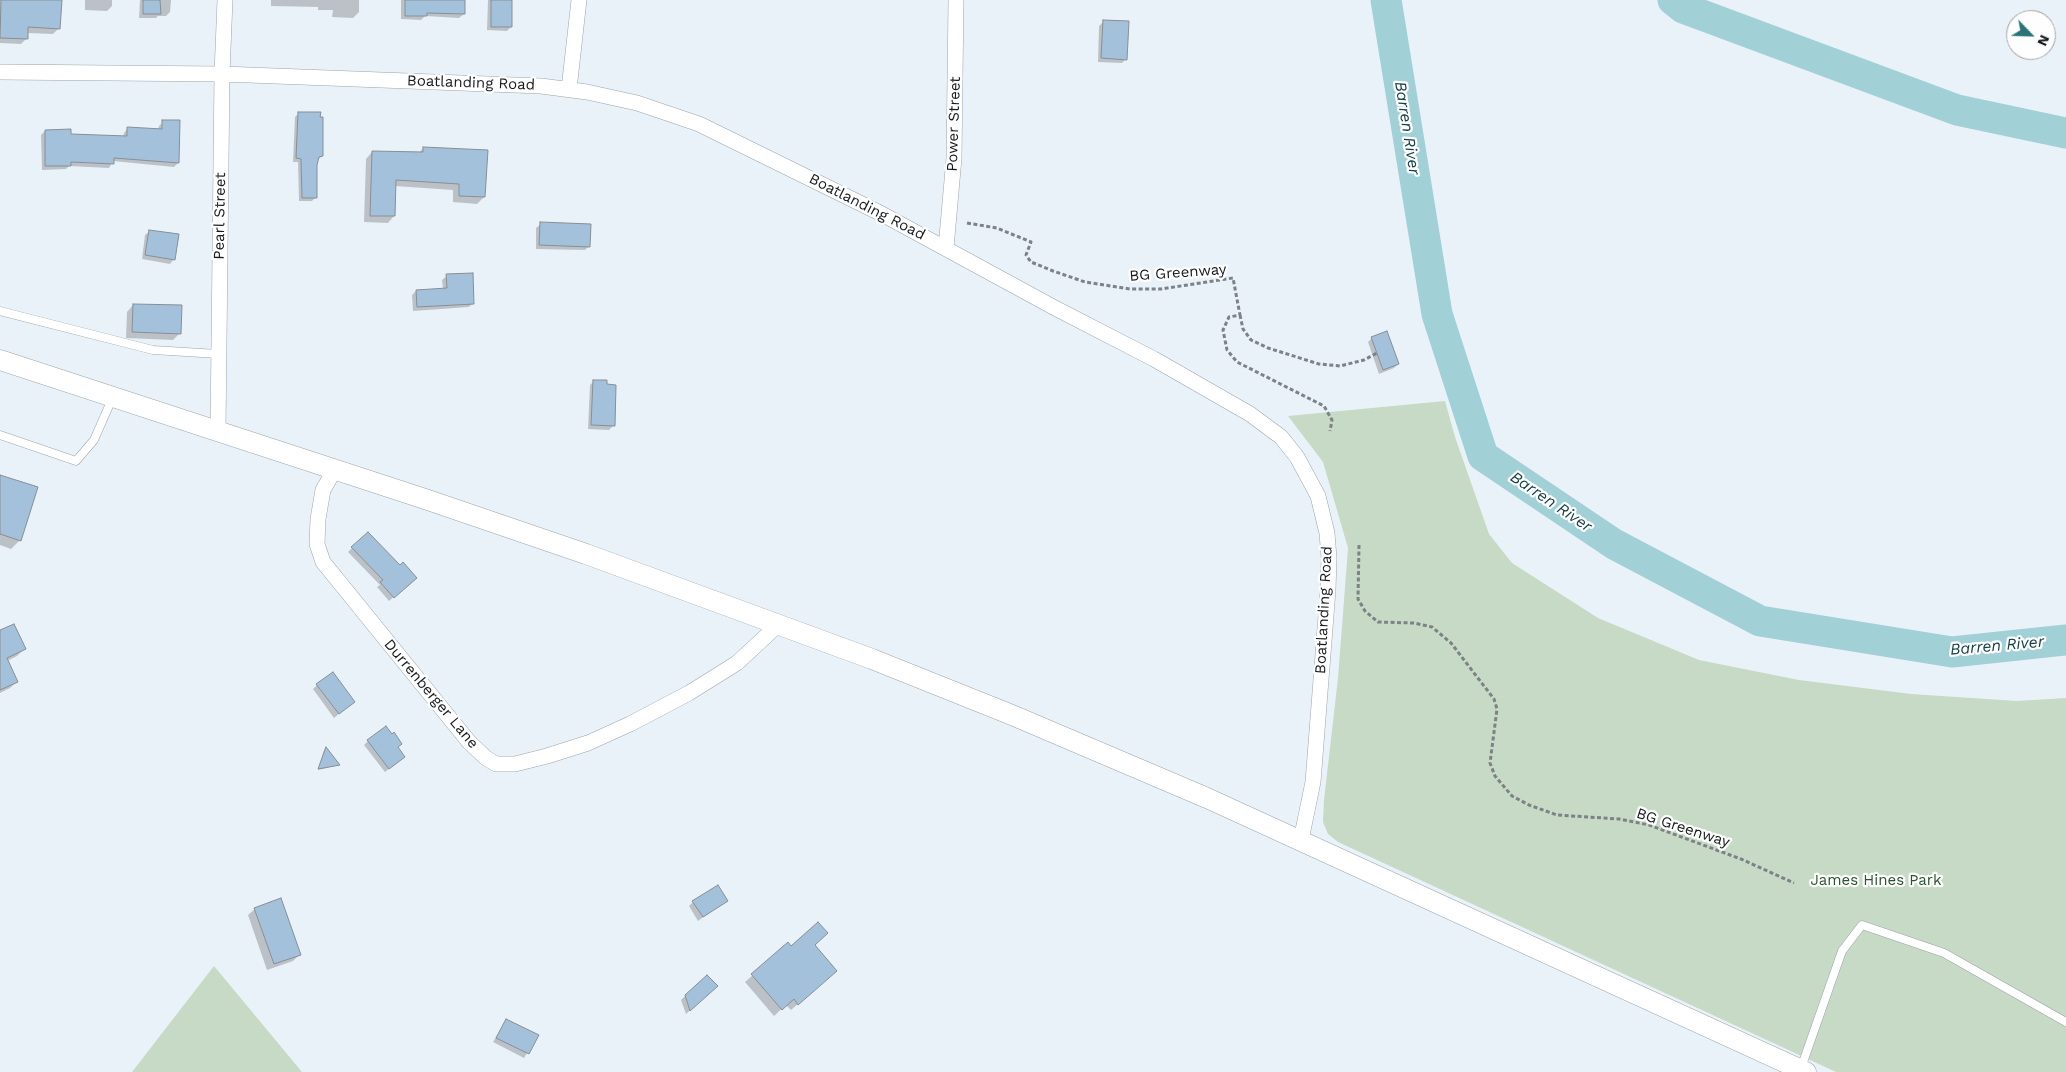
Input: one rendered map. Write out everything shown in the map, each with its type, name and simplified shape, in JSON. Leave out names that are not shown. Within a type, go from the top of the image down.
[{"type":"main road","points":[[0,360],[335,469],[594,557],[779,624],[1012,715],[1177,784],[1803,1071]]},
{"type":"street","name":"Pearl Street","points":[[218,431],[222,74],[225,0]]},
{"type":"street","points":[[569,89],[578,0]]},
{"type":"street","name":"Power Street","points":[[946,248],[954,158],[956,0]]},
{"type":"street","name":"Boatlanding Road","points":[[0,72],[222,74],[541,86],[606,95],[637,102],[699,124],[882,214],[1055,308],[1154,359],[1250,414],[1281,438],[1302,466],[1314,487],[1327,533],[1329,569],[1313,782],[1301,840]]},
{"type":"street","name":"Durrenberger Lane","points":[[335,469],[323,490],[318,519],[317,544],[323,562],[463,736],[486,758],[496,764],[515,764],[547,756],[588,743],[630,724],[690,693],[737,663],[759,645],[779,624]]},
{"type":"lane","points":[[0,311],[153,350],[218,354]]},
{"type":"lane","points":[[0,435],[76,461],[94,440],[112,397]]},
{"type":"lane","points":[[1803,1071],[1842,951],[1862,925],[1944,954],[2066,1022]]},
{"type":"path","name":"BG Greenway","points":[[967,223],[997,228],[1031,242],[1026,255],[1031,262],[1085,282],[1130,289],[1161,288],[1233,278],[1243,328],[1251,340],[1268,348],[1319,364],[1340,366],[1364,360],[1377,353]]},
{"type":"path","points":[[1240,314],[1229,317],[1223,330],[1226,350],[1237,362],[1324,406],[1332,420],[1330,431]]},
{"type":"path","name":"BG Greenway","points":[[1359,545],[1358,599],[1365,611],[1378,622],[1414,622],[1432,628],[1451,643],[1494,698],[1497,710],[1490,763],[1495,776],[1512,796],[1529,805],[1557,815],[1619,819],[1649,825],[1741,860],[1794,883]]},
{"type":"green space","name":"James Hines Park","points":[[1445,401],[1455,437],[1489,534],[1512,563],[1598,618],[1699,660],[1799,680],[1911,694],[2017,701],[2066,698],[2066,1072],[1836,1072],[1338,842],[1328,834],[1323,822],[1324,800],[1338,678],[1348,548],[1323,462],[1288,416]]},
{"type":"green space","points":[[214,966],[302,1072],[132,1072]]},
{"type":"building","points":[[1,0],[62,0],[60,29],[28,27],[28,39],[0,38]]},
{"type":"building","points":[[143,0],[160,0],[161,14],[143,14]]},
{"type":"building","points":[[405,0],[465,0],[465,14],[427,13],[427,16],[405,16]]},
{"type":"building","points":[[491,0],[512,0],[512,27],[491,27]]},
{"type":"building","points":[[1103,20],[1129,21],[1127,60],[1101,58]]},
{"type":"building","points":[[298,112],[321,112],[320,117],[323,117],[323,156],[319,157],[317,165],[317,198],[302,198],[301,159],[296,158]]},
{"type":"building","points":[[162,120],[180,120],[179,163],[114,158],[114,164],[71,162],[71,166],[45,166],[45,130],[71,129],[71,134],[127,136],[127,127],[162,129]]},
{"type":"building","points":[[423,147],[488,150],[485,197],[459,196],[459,184],[396,180],[395,216],[370,216],[372,151],[423,152]]},
{"type":"building","points":[[540,222],[591,224],[590,247],[539,245]]},
{"type":"building","points":[[149,230],[179,234],[175,260],[145,255]]},
{"type":"building","points":[[473,273],[474,304],[417,307],[416,290],[447,288],[446,274]]},
{"type":"building","points":[[133,304],[182,305],[181,334],[132,332]]},
{"type":"building","points":[[1387,331],[1399,364],[1383,370],[1371,337]]},
{"type":"building","points":[[593,380],[607,380],[607,384],[616,385],[615,426],[591,425]]},
{"type":"building","points":[[0,475],[38,487],[21,541],[0,534]]},
{"type":"building","points":[[368,532],[400,565],[403,562],[417,578],[394,598],[380,582],[383,580],[351,547]]},
{"type":"building","points":[[14,624],[26,649],[7,658],[18,682],[0,690],[0,630]]},
{"type":"building","points":[[333,672],[355,702],[339,714],[316,684]]},
{"type":"building","points":[[386,726],[392,734],[394,732],[402,744],[398,747],[405,757],[389,769],[367,740]]},
{"type":"building","points":[[326,747],[340,765],[318,769]]},
{"type":"building","points":[[718,885],[728,901],[703,917],[692,901]]},
{"type":"building","points":[[281,898],[301,955],[274,964],[254,908]]},
{"type":"building","points":[[818,922],[828,933],[815,945],[837,971],[798,1005],[794,999],[782,1010],[751,974],[788,942],[791,946]]},
{"type":"building","points":[[707,975],[718,986],[690,1011],[685,995]]},
{"type":"building","points":[[506,1019],[539,1035],[529,1054],[496,1038]]},
{"type":"waterway","name":"Barren River","points":[[1386,0],[1437,314],[1483,456],[1614,544],[1760,621],[1952,652],[2066,640]]},
{"type":"waterway","points":[[1673,0],[1683,8],[1957,110],[2066,133]]}]
